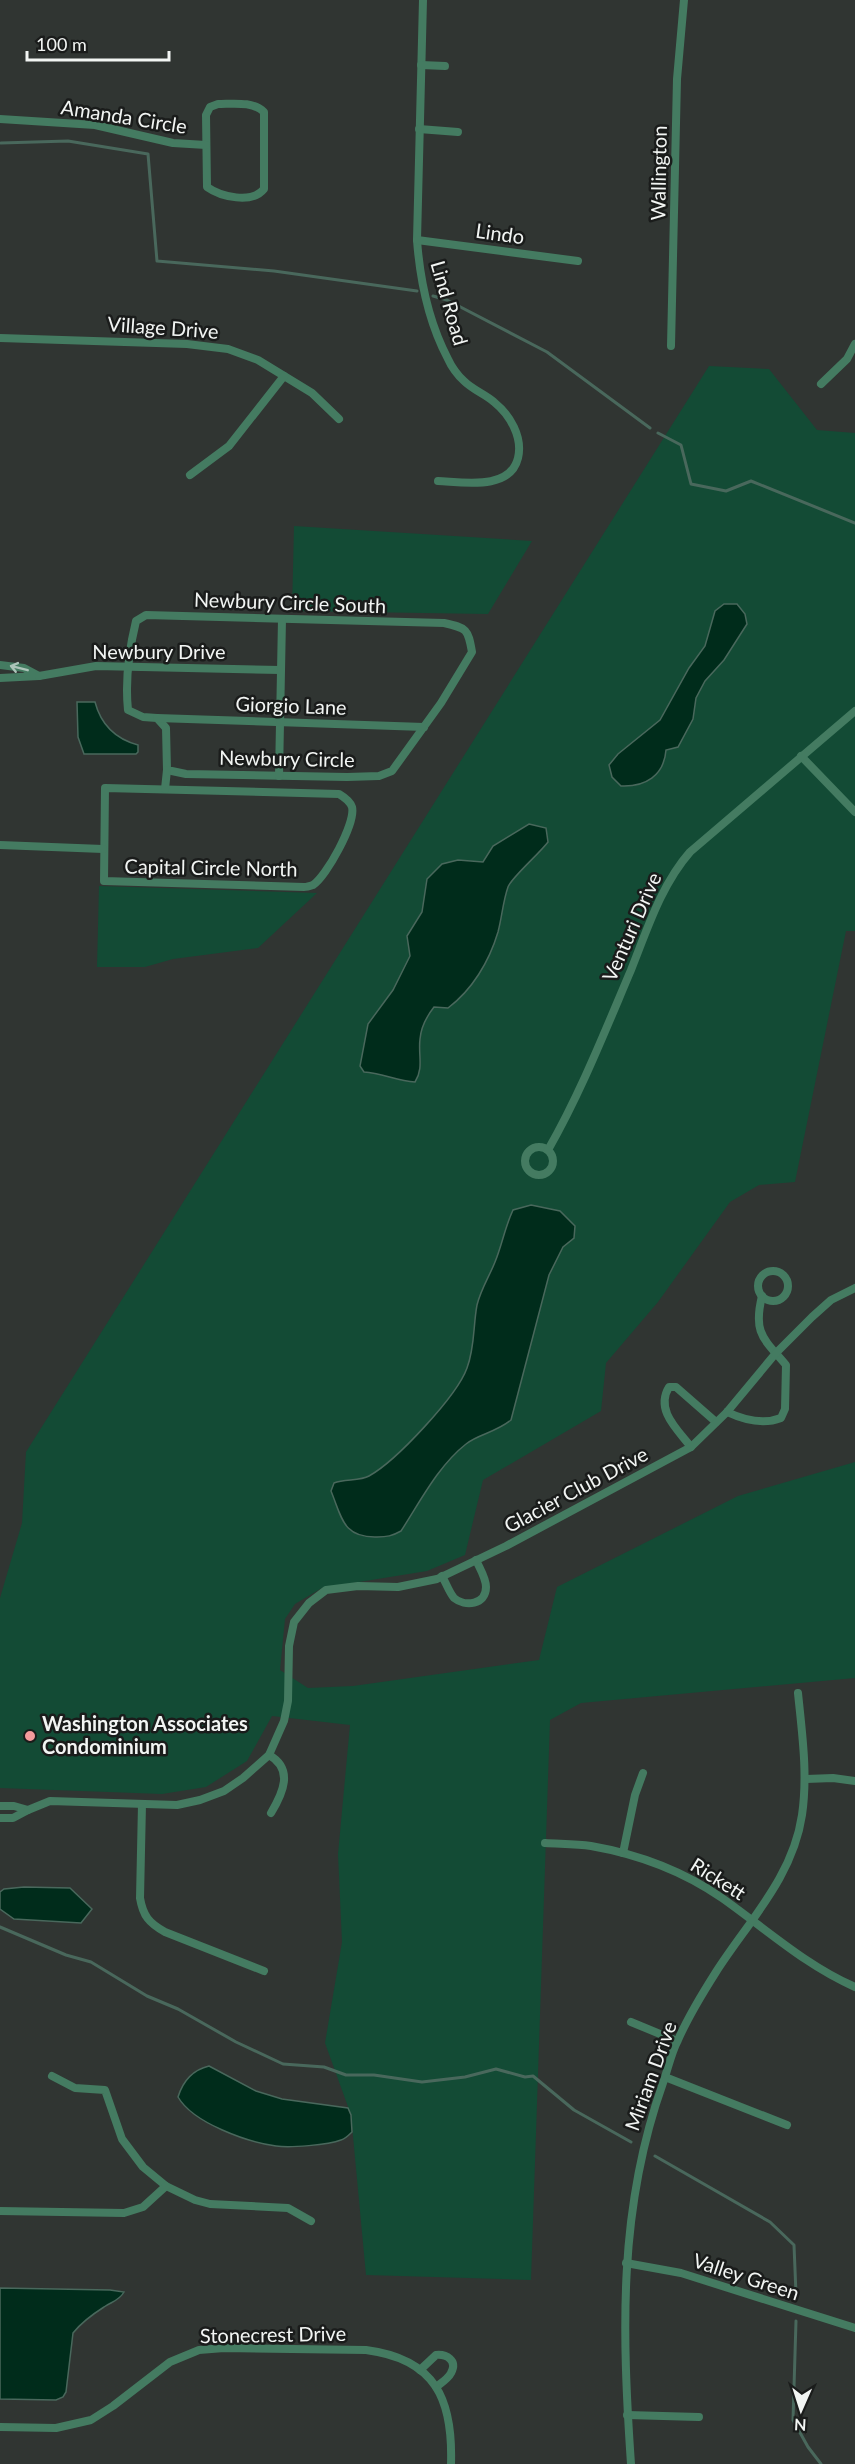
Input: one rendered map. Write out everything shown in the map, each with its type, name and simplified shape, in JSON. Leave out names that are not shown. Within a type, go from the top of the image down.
[{"type":"street","name":"Lind Road","points":[[423,0],[417,240],[419,273],[437,336],[448,361],[464,381],[496,402],[515,428],[519,442],[519,456],[515,470],[501,479],[484,482],[438,481]]},
{"type":"street","name":"Wallington","points":[[671,346],[677,79],[684,0]]},
{"type":"street","points":[[421,65],[445,66]]},
{"type":"street","points":[[218,104],[259,107],[264,111],[264,189],[259,195],[250,198],[217,194],[207,187],[206,145],[206,116],[210,107],[218,104]]},
{"type":"street","name":"Amanda Circle","points":[[0,119],[95,125],[173,143],[206,145]]},
{"type":"street","points":[[419,129],[458,132]]},
{"type":"street","name":"Lindo","points":[[417,240],[578,261]]},
{"type":"street","name":"Village Drive","points":[[0,338],[187,344],[228,349],[258,360],[312,393],[339,418]]},
{"type":"street","points":[[821,384],[847,358],[855,344]]},
{"type":"street","points":[[190,475],[229,446],[284,376]]},
{"type":"street","name":"Newbury Circle South","points":[[129,667],[136,621],[146,615],[444,623],[463,627],[468,632],[472,652]]},
{"type":"street","points":[[279,776],[282,619]]},
{"type":"street","name":"Newbury Circle","points":[[167,770],[186,774],[380,776],[392,771],[424,727],[472,652]]},
{"type":"street","name":"Newbury Drive","points":[[0,665],[24,668],[39,676]]},
{"type":"street","name":"Newbury Drive","points":[[0,678],[39,676],[96,666],[280,670]]},
{"type":"street","points":[[0,845],[103,849],[105,788],[165,789],[166,728],[157,718],[143,717],[128,710],[126,694],[129,667]]},
{"type":"street","name":"Venturi Drive","points":[[548,1150],[580,1091],[661,898],[680,863],[855,711]]},
{"type":"street","name":"Giorgio Lane","points":[[157,718],[424,727]]},
{"type":"street","points":[[801,756],[855,812]]},
{"type":"street","name":"Capital Circle North","points":[[103,849],[104,881],[304,888],[314,884],[348,832],[352,819],[352,806],[346,798],[339,795],[165,789]]},
{"type":"street","name":"Glacier Club Drive","points":[[0,1818],[13,1818],[50,1801],[177,1805],[200,1800],[234,1784],[268,1755],[284,1721],[288,1701],[289,1646],[294,1622],[309,1603],[327,1590],[358,1586],[398,1587],[442,1576],[691,1447],[727,1412],[776,1353],[831,1300],[855,1288]]},
{"type":"street","points":[[727,1412],[753,1421],[772,1421],[781,1418],[784,1409],[786,1365],[763,1338],[759,1328],[757,1316],[762,1296]]},
{"type":"street","points":[[691,1447],[667,1416],[664,1394],[669,1387],[676,1387],[716,1422]]},
{"type":"street","points":[[442,1576],[452,1596],[462,1604],[473,1604],[482,1599],[486,1592],[486,1584],[476,1560]]},
{"type":"street","name":"Miriam Drive","points":[[631,2464],[624,2308],[629,2226],[640,2160],[652,2115],[677,2041],[716,1972],[781,1876],[795,1844],[802,1817],[806,1779],[798,1693]]},
{"type":"street","points":[[268,1755],[278,1760],[283,1771],[281,1796],[271,1813]]},
{"type":"street","points":[[623,1853],[635,1795],[643,1773]]},
{"type":"street","points":[[806,1779],[833,1778],[855,1782]]},
{"type":"street","points":[[142,1804],[140,1898],[143,1913],[150,1923],[165,1932],[264,1971]]},
{"type":"street","name":"Glacier Club Drive","points":[[0,1806],[14,1806],[28,1810]]},
{"type":"street","name":"Rickett","points":[[545,1843],[589,1846],[662,1865],[722,1898],[798,1955],[836,1979],[855,1987]]},
{"type":"street","points":[[631,2022],[677,2041]]},
{"type":"street","points":[[52,2076],[75,2088],[105,2091],[122,2139],[143,2167],[166,2186],[187,2197],[210,2204],[288,2208],[311,2221]]},
{"type":"street","points":[[665,2077],[786,2125]]},
{"type":"street","points":[[0,2211],[124,2213],[143,2207],[166,2186]]},
{"type":"street","name":"Valley Green","points":[[626,2263],[681,2273],[855,2328]]},
{"type":"street","name":"Stonecrest Drive","points":[[0,2427],[56,2428],[80,2424],[113,2406],[170,2362],[189,2353],[211,2349],[366,2350],[399,2358],[420,2370],[436,2387],[445,2404],[451,2427],[451,2464]]},
{"type":"street","points":[[420,2370],[435,2355],[446,2355],[450,2358],[452,2372],[436,2387]]},
{"type":"street","points":[[627,2415],[699,2417]]},
{"type":"shaded area","points":[[709,366],[769,369],[817,430],[855,433],[855,931],[846,931],[795,1182],[759,1185],[730,1202],[658,1302],[606,1363],[601,1411],[483,1480],[465,1555],[427,1571],[322,1588],[295,1604],[285,1619],[280,1670],[308,1688],[353,1686],[539,1660],[557,1587],[738,1496],[855,1462],[855,1678],[581,1703],[550,1720],[531,2280],[366,2275],[351,2115],[325,2043],[342,1942],[338,1854],[350,1725],[272,1716],[247,1761],[206,1787],[162,1794],[0,1788],[0,1598],[22,1523],[26,1452]]},
{"type":"shaded area","points":[[294,526],[532,541],[488,614],[292,611]]},
{"type":"shaded area","points":[[724,604],[737,604],[745,614],[747,624],[724,660],[705,681],[696,698],[693,719],[678,747],[666,750],[662,767],[652,778],[638,784],[621,786],[612,777],[609,765],[618,754],[660,720],[689,668],[705,646],[715,611]]},
{"type":"shaded area","points":[[77,702],[95,702],[101,718],[110,730],[138,745],[138,752],[136,754],[84,754],[78,737]]},
{"type":"shaded area","points":[[529,824],[546,828],[548,842],[510,883],[498,932],[479,975],[457,1001],[448,1008],[434,1007],[427,1018],[421,1035],[420,1066],[415,1082],[364,1072],[360,1066],[368,1024],[393,990],[410,956],[407,936],[422,912],[427,879],[442,864],[458,860],[483,862],[493,846]]},
{"type":"shaded area","points":[[99,886],[317,893],[258,948],[173,959],[145,967],[97,967]]},
{"type":"shaded area","points":[[531,1205],[560,1211],[575,1226],[574,1238],[563,1247],[549,1275],[511,1420],[471,1441],[456,1453],[430,1485],[401,1531],[384,1537],[357,1534],[350,1530],[341,1518],[331,1491],[334,1483],[365,1478],[381,1468],[409,1443],[451,1395],[467,1368],[477,1305],[510,1216],[513,1210]]},
{"type":"shaded area","points":[[70,1888],[92,1909],[81,1923],[14,1919],[0,1909],[0,1892],[4,1889]]},
{"type":"shaded area","points":[[209,2066],[256,2091],[282,2099],[348,2108],[351,2115],[352,2132],[344,2139],[335,2142],[282,2147],[264,2144],[222,2130],[196,2115],[178,2097],[189,2077]]},
{"type":"shaded area","points":[[0,2288],[124,2292],[87,2319],[73,2333],[66,2392],[63,2397],[56,2400],[0,2399]]},
{"type":"waterway","points":[[1,143],[68,141],[148,154],[157,261],[274,271],[417,291]]},
{"type":"waterway","points":[[433,296],[447,300],[547,352],[650,428]]},
{"type":"waterway","points":[[658,433],[681,445],[691,484],[726,491],[751,481],[855,523]]},
{"type":"waterway","points":[[0,1927],[66,1955],[91,1962],[147,1996],[178,2009],[236,2042],[283,2064],[324,2067],[346,2075],[374,2075],[422,2082],[465,2077],[496,2069],[525,2077],[533,2076],[574,2110],[631,2142]]},
{"type":"waterway","points":[[655,2156],[770,2222],[794,2245],[796,2294]]},
{"type":"waterway","points":[[796,2321],[793,2420],[808,2447],[821,2464]]},
{"type":"place","name":"Washington Associates Condominium","points":[[30,1736]]}]
